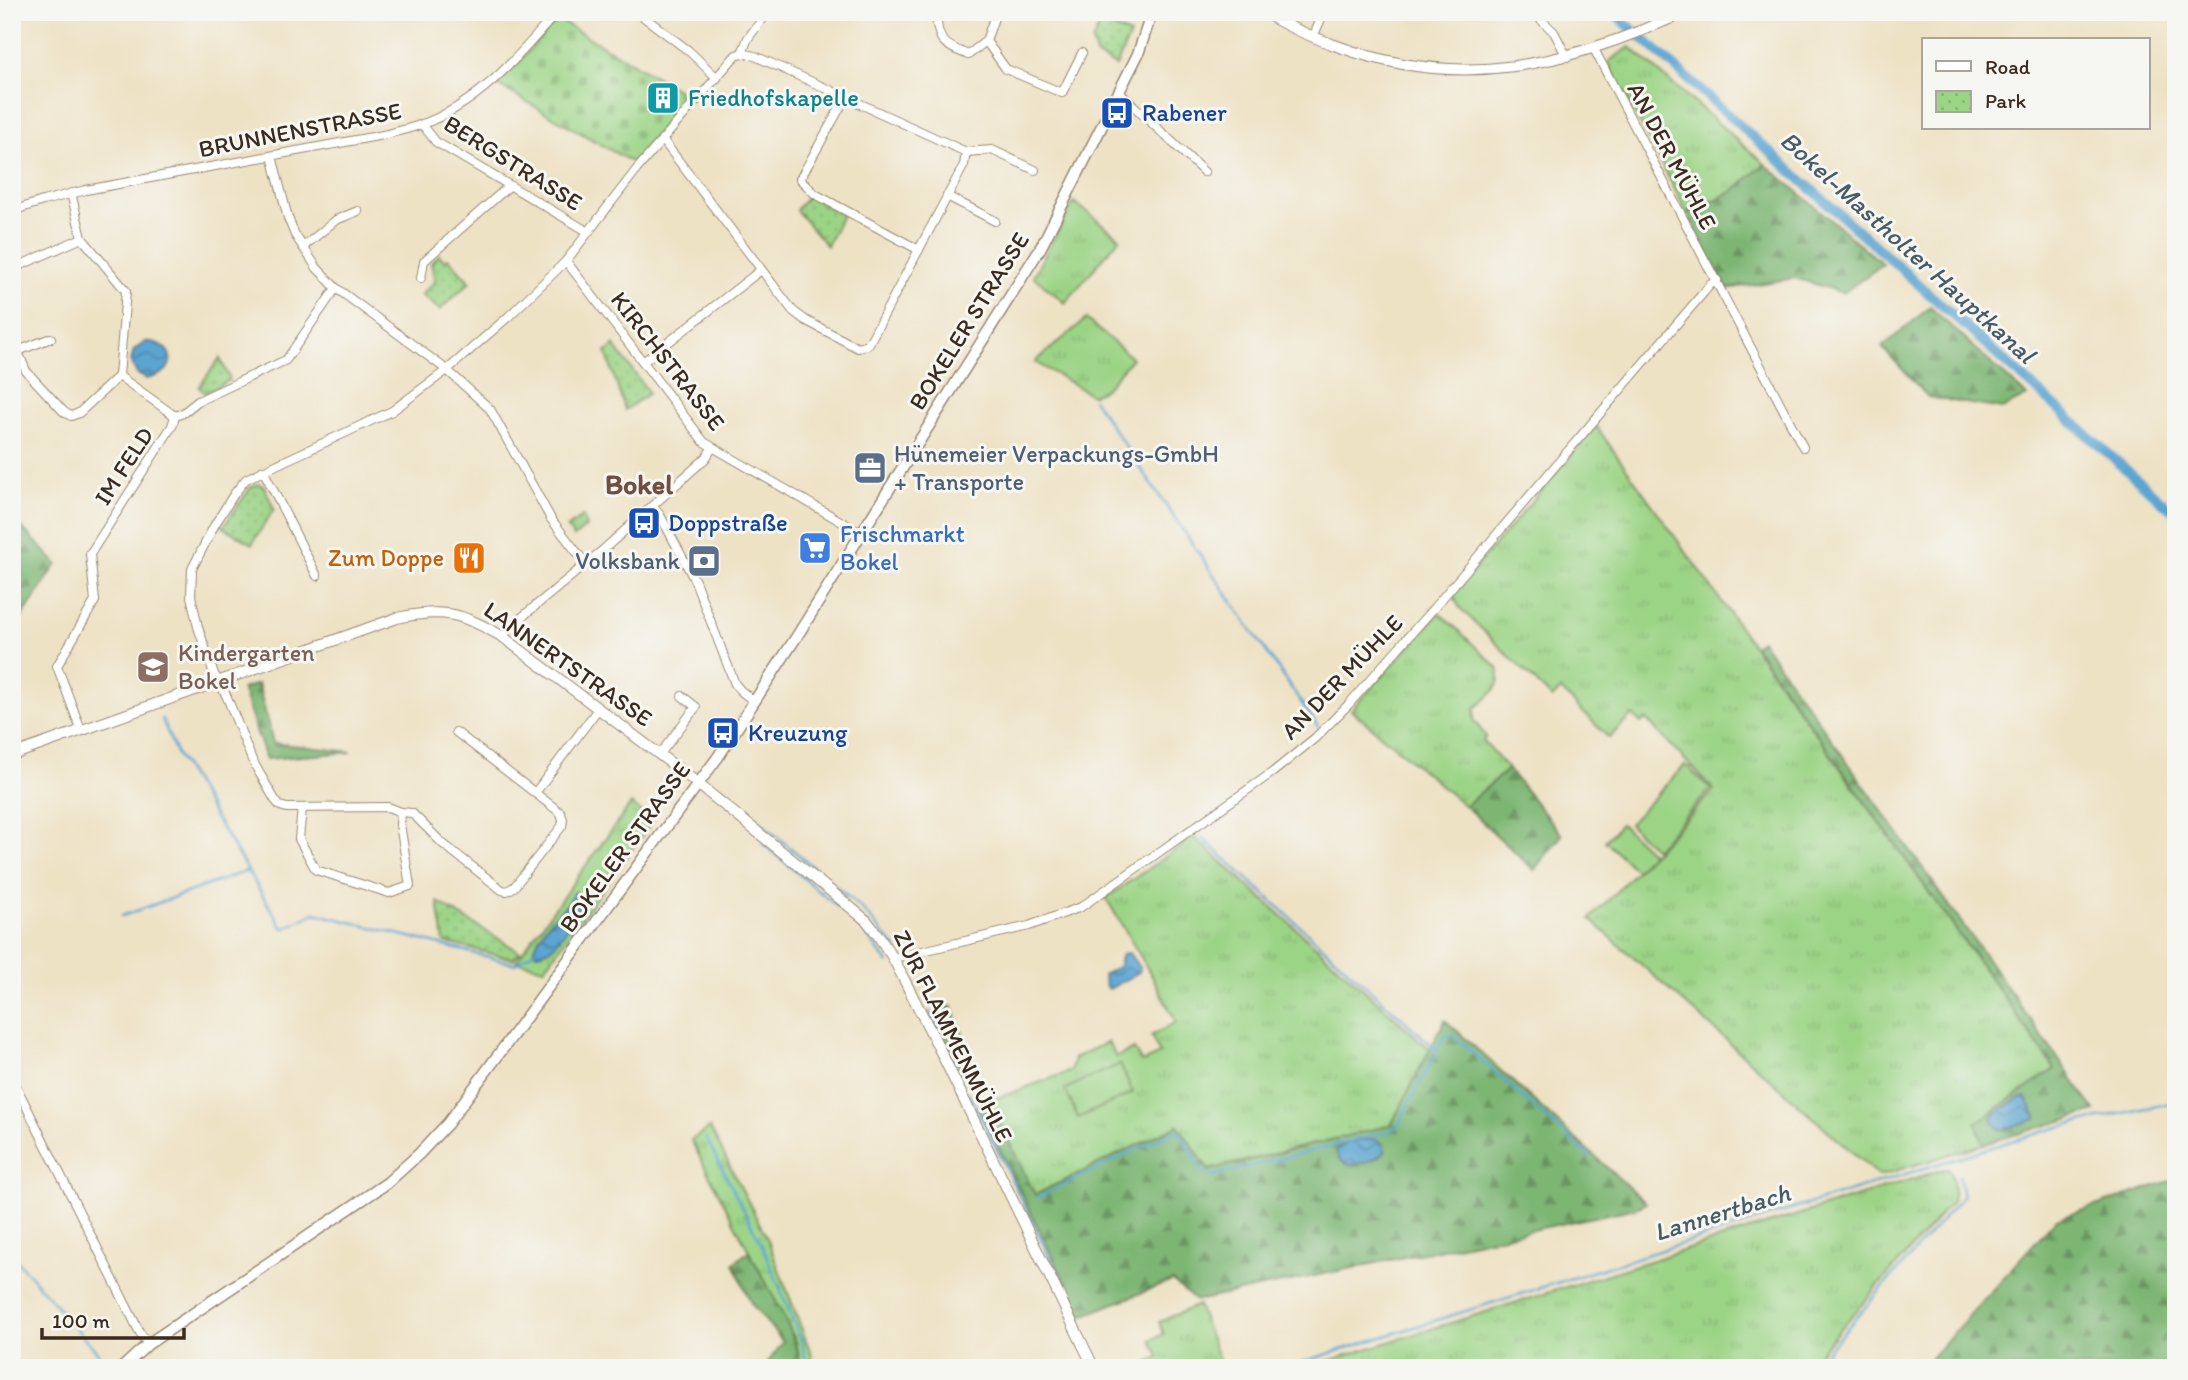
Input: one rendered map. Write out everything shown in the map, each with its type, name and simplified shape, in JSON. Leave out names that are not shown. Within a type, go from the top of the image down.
[{"type":"main road","name":"BOKELER STRASSE","points":[[122,1368],[148,1345],[387,1183],[448,1123],[699,784],[755,702],[1041,247],[1142,44],[1152,12]]},
{"type":"street","name":"BRUNNENSTRASSE","points":[[12,211],[71,193],[383,135],[422,124],[463,104],[490,83],[515,60],[557,12]]},
{"type":"street","points":[[637,12],[689,51],[717,78]]},
{"type":"street","points":[[742,53],[748,38],[768,12]]},
{"type":"street","points":[[936,14],[937,34],[943,44],[968,55],[986,41],[996,12]]},
{"type":"street","points":[[1265,12],[1313,37],[1368,57],[1430,69],[1494,69],[1567,57],[1623,39],[1685,12]]},
{"type":"street","points":[[1313,37],[1325,12]]},
{"type":"street","points":[[1533,12],[1554,32],[1567,57]]},
{"type":"street","points":[[986,41],[1006,69],[1062,93],[1082,53]]},
{"type":"street","name":"AN DER MÜHLE","points":[[1594,49],[1804,447]]},
{"type":"street","points":[[456,732],[561,813],[562,826],[514,887],[507,891],[502,890],[442,843],[412,813],[388,807],[287,808],[280,806],[275,800],[252,760],[228,697],[214,674],[191,596],[191,569],[234,494],[246,479],[392,411],[447,370],[508,317],[566,261],[662,139],[736,55],[742,53],[755,56],[966,152],[992,150],[1035,170]]},
{"type":"street","points":[[1119,92],[1203,172]]},
{"type":"street","points":[[846,97],[800,179],[815,194],[919,250]]},
{"type":"street","name":"BERGSTRASSE","points":[[422,124],[436,142],[587,231]]},
{"type":"street","points":[[662,139],[793,311],[858,348],[868,345],[964,165],[966,152]]},
{"type":"street","points":[[272,156],[288,218],[295,235],[317,268],[336,288],[447,370],[490,409],[551,519],[586,564]]},
{"type":"street","points":[[421,278],[424,261],[509,186]]},
{"type":"street","points":[[12,337],[26,371],[64,412],[71,415],[79,413],[119,376],[126,291],[82,237],[71,193]]},
{"type":"street","points":[[947,196],[995,221]]},
{"type":"street","points":[[303,247],[336,220],[358,211]]},
{"type":"street","points":[[12,269],[82,237]]},
{"type":"street","name":"KIRCHSTRASSE","points":[[566,261],[704,442],[861,533]]},
{"type":"street","points":[[643,362],[761,270]]},
{"type":"street","name":"AN DER MÜHLE","points":[[893,958],[1029,926],[1081,908],[1273,772],[1315,738],[1348,705],[1439,602],[1717,280]]},
{"type":"street","name":"IM FELD","points":[[81,730],[57,666],[95,601],[90,554],[173,426],[175,416],[198,401],[286,360],[336,288]]},
{"type":"street","points":[[18,351],[51,338]]},
{"type":"street","points":[[119,376],[175,416]]},
{"type":"street","points":[[503,638],[510,626],[652,506],[706,458],[712,448]]},
{"type":"street","points":[[263,470],[317,576]]},
{"type":"street","points":[[652,506],[660,515],[695,581],[735,684],[755,702]]},
{"type":"street","name":"LANNERTSTRASSE","points":[[12,755],[397,618],[422,613],[462,616],[503,638],[699,784]]},
{"type":"street","name":"LANNERTSTRASSE","points":[[660,754],[696,707],[682,696]]},
{"type":"street","points":[[535,793],[597,709]]},
{"type":"street","name":"ZUR FLAMMENMÜHLE","points":[[699,784],[856,912],[877,934],[893,958],[942,1055],[1094,1368]]},
{"type":"street","points":[[302,807],[299,839],[311,864],[317,870],[389,893],[410,886],[400,824],[401,812]]},
{"type":"street","points":[[12,1078],[140,1334],[148,1345]]},
{"type":"green space","points":[[557,19],[689,96],[633,163],[496,84]]},
{"type":"green space","points":[[1101,22],[1130,35],[1116,66],[1097,56],[1092,42]]},
{"type":"green space","points":[[1630,47],[1765,164],[1732,192],[1687,213],[1608,62]]},
{"type":"green space","points":[[1765,164],[1883,264],[1843,293],[1795,278],[1727,289],[1687,213],[1732,192]]},
{"type":"green space","points":[[808,196],[842,215],[827,246],[796,210]]},
{"type":"green space","points":[[1074,202],[1120,238],[1065,303],[1033,276]]},
{"type":"green space","points":[[439,255],[445,261],[448,258],[470,282],[440,310],[421,295],[435,281],[431,263]]},
{"type":"green space","points":[[1930,307],[2027,396],[2002,409],[1928,397],[1882,347]]},
{"type":"green space","points":[[1086,319],[1132,358],[1105,389],[1092,395],[1035,362]]},
{"type":"green space","points":[[614,345],[649,393],[625,410],[606,352]]},
{"type":"green space","points":[[220,358],[230,380],[205,393],[199,387]]},
{"type":"green space","points":[[1596,426],[2055,1069],[1976,1123],[1984,1144],[1879,1176],[1590,919],[1714,790],[1646,719],[1641,723],[1632,715],[1609,738],[1561,690],[1552,698],[1459,607],[1453,594]]},
{"type":"green space","points":[[258,484],[264,486],[274,509],[252,544],[223,527],[251,487]]},
{"type":"green space","points":[[583,516],[586,527],[574,537],[567,528]]},
{"type":"green space","points":[[12,517],[57,564],[12,632],[12,583],[21,565],[20,545],[12,532]]},
{"type":"green space","points":[[1440,613],[1498,668],[1499,675],[1494,691],[1475,708],[1474,720],[1486,737],[1483,741],[1508,769],[1465,806],[1351,710]]},
{"type":"green space","points":[[1761,640],[2095,1111],[1984,1144],[1976,1123],[2055,1069],[1754,646]]},
{"type":"green space","points":[[258,684],[273,743],[352,752],[266,759],[242,689]]},
{"type":"green space","points":[[1685,765],[1711,789],[1655,849],[1629,824]]},
{"type":"green space","points":[[1508,769],[1562,835],[1534,870],[1465,806]]},
{"type":"green space","points":[[631,804],[653,821],[545,968],[516,961]]},
{"type":"green space","points":[[1621,824],[1652,853],[1636,870],[1605,841]]},
{"type":"green space","points":[[1194,837],[1430,1049],[1392,1125],[1208,1170],[1178,1126],[1035,1195],[989,1101],[1071,1071],[1074,1058],[1108,1042],[1116,1057],[1134,1049],[1142,1062],[1160,1054],[1151,1036],[1176,1022],[1106,898]]},
{"type":"green space","points":[[438,902],[520,952],[513,959],[444,942]]},
{"type":"green space","points":[[952,1006],[977,1070],[964,1076],[933,1014]]},
{"type":"green space","points":[[1445,1020],[1646,1203],[1636,1208],[1196,1301],[1172,1281],[1082,1316],[978,1106],[989,1101],[1035,1195],[1178,1125],[1209,1170],[1391,1125]]},
{"type":"green space","points":[[1120,1064],[1133,1093],[1078,1118],[1065,1089]]},
{"type":"green space","points":[[710,1128],[767,1238],[812,1356],[811,1368],[799,1368],[801,1364],[796,1341],[691,1140]]},
{"type":"green space","points":[[1948,1168],[1953,1184],[1952,1202],[1806,1368],[1306,1368]]},
{"type":"green space","points":[[2176,1179],[2176,1368],[1922,1368],[2056,1219]]},
{"type":"green space","points":[[749,1251],[789,1327],[799,1357],[799,1368],[764,1368],[783,1342],[751,1303],[734,1263]]},
{"type":"green space","points":[[1198,1305],[1222,1368],[1136,1368],[1159,1357],[1151,1340],[1164,1334],[1159,1322]]},
{"type":"water","points":[[146,342],[158,344],[170,356],[169,367],[164,372],[147,379],[137,374],[131,362],[134,350]]},
{"type":"water","points":[[576,892],[583,898],[565,932],[552,947],[536,953],[533,950],[545,927]]},
{"type":"water","points":[[1129,953],[1140,969],[1139,972],[1109,989],[1103,975],[1119,966],[1121,956]]},
{"type":"water","points":[[2025,1097],[2036,1119],[2001,1130],[1997,1127],[1992,1118],[1995,1114]]},
{"type":"water","points":[[1375,1139],[1383,1144],[1385,1151],[1368,1161],[1348,1165],[1340,1160],[1336,1152],[1337,1148],[1348,1142]]},
{"type":"waterway","name":"Bokel-Mastholter Hauptkanal","points":[[1613,12],[2176,514]]},
{"type":"waterway","points":[[1093,399],[1318,727]]},
{"type":"waterway","points":[[162,719],[176,753],[282,927],[315,913],[516,964],[534,951]]},
{"type":"waterway","points":[[753,816],[860,907],[897,949]]},
{"type":"waterway","points":[[1202,838],[1436,1049]]},
{"type":"waterway","points":[[762,843],[861,927],[888,963]]},
{"type":"waterway","points":[[122,916],[247,871]]},
{"type":"waterway","points":[[929,1012],[961,1078]]},
{"type":"waterway","points":[[1037,1198],[1174,1131],[1181,1133],[1203,1172],[1212,1176],[1390,1131],[1398,1125],[1444,1036],[1453,1035],[1590,1157]]},
{"type":"waterway","points":[[969,1093],[1077,1313]]},
{"type":"waterway","name":"Lannertbach","points":[[1283,1368],[2005,1143],[2070,1124],[2176,1102]]},
{"type":"waterway","points":[[706,1138],[762,1245],[802,1342],[805,1368]]},
{"type":"waterway","points":[[1812,1368],[1963,1196],[1959,1176]]},
{"type":"waterway","name":"Lannertbach","points":[[12,1255],[111,1368]]},
{"type":"place","name":"Friedhofskapelle","points":[[663,98]]},
{"type":"place","name":"Rabener","points":[[1117,113]]},
{"type":"place","name":"Hünemeier Verpackungs-GmbH + Transporte","points":[[870,468]]},
{"type":"place","name":"Doppstraße","points":[[644,523]]},
{"type":"place","name":"Frischmarkt Bokel","points":[[815,548]]},
{"type":"place","name":"Zum Doppe","points":[[469,558]]},
{"type":"place","name":"Volksbank","points":[[704,561]]},
{"type":"place","name":"Kindergarten Bokel","points":[[153,667]]},
{"type":"place","name":"Kreuzung","points":[[723,733]]},
{"type":"district","name":"Bokel","points":[[639,484]]}]
